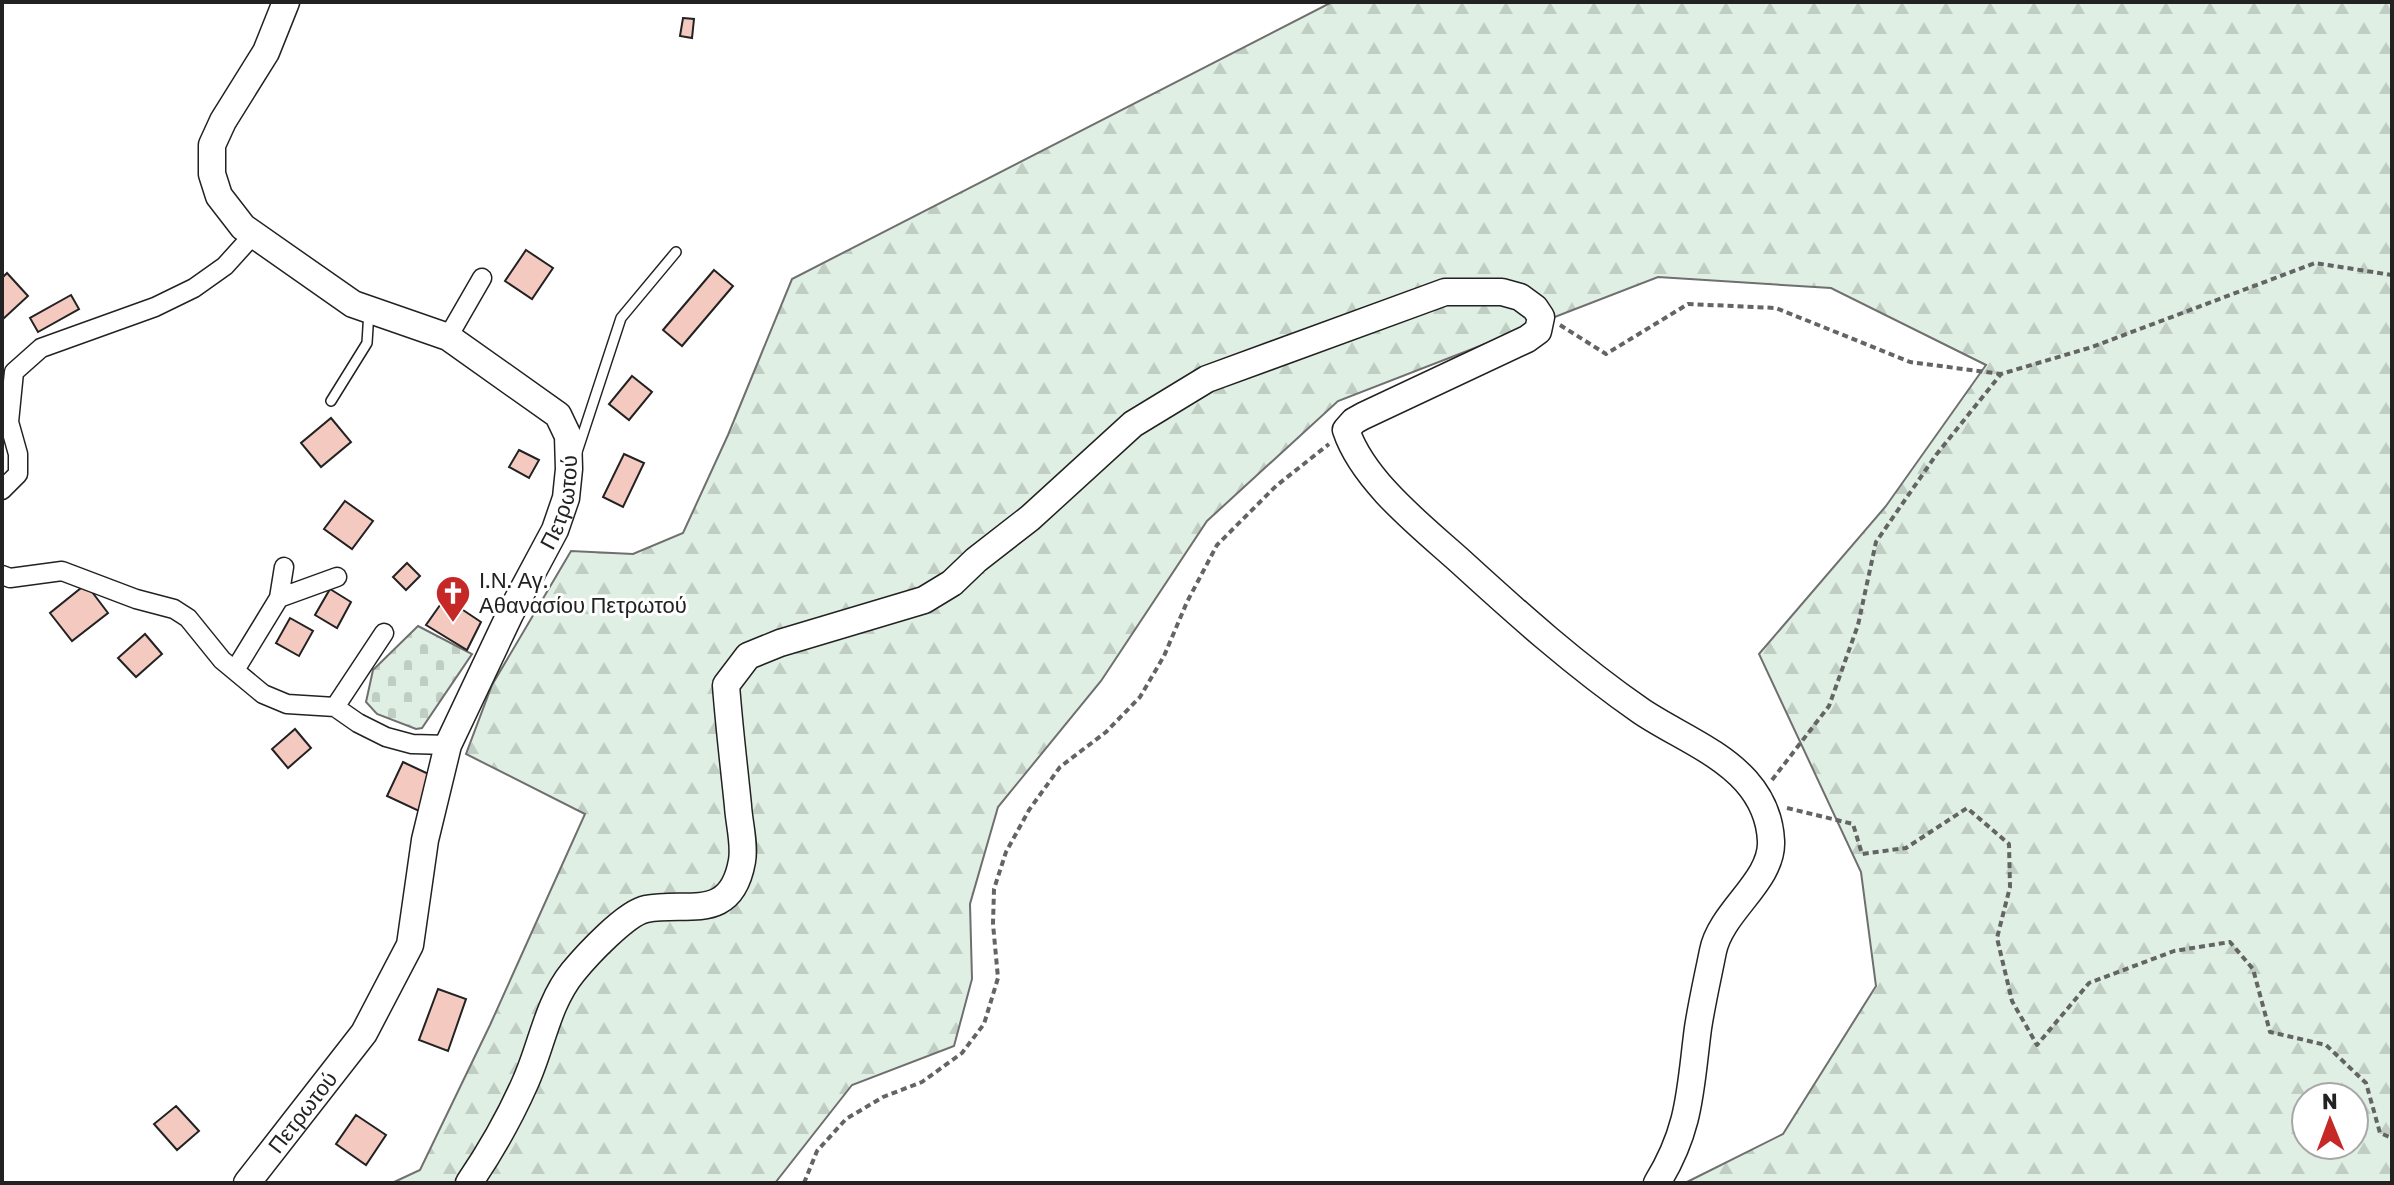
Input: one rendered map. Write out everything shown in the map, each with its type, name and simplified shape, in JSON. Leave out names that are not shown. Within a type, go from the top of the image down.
[{"type":"street","name":"Πετρωτού","points":[[247,1183],[364,1033],[410,945],[425,840],[448,745],[510,614],[555,530],[566,498],[568,474],[568,436],[558,415],[448,337],[353,304],[253,235],[230,214],[214,185],[212,145],[276,33],[286,2]]},
{"type":"street","points":[[2,490],[18,474],[18,454],[9,422],[14,372],[41,348],[155,307],[194,288],[225,266],[253,235]]},
{"type":"street","points":[[448,337],[482,278]]},
{"type":"street","points":[[469,1183],[487,1156],[526,1082],[556,999],[572,973],[608,934],[644,909],[694,909],[719,901],[732,888],[742,859],[726,685],[748,656],[780,643],[924,600],[952,583],[1030,518],[1133,424],[1207,379],[1445,292],[1502,292],[1520,297],[1541,317],[1538,331],[1354,421],[1346,430],[1357,455],[1385,490],[1528,623],[1619,695],[1729,766],[1763,802],[1771,838],[1771,854],[1716,938],[1698,1028],[1694,1081],[1685,1122],[1674,1156],[1657,1183]]},
{"type":"street","points":[[235,670],[279,598],[284,567]]},
{"type":"street","points":[[2,575],[10,578],[62,571],[136,599],[174,609],[188,618],[206,642],[263,694],[287,704],[335,707],[386,737],[412,744],[448,745]]},
{"type":"street","points":[[279,598],[337,577]]},
{"type":"street","points":[[335,707],[384,633]]},
{"type":"lane","points":[[568,474],[621,318],[676,252]]},
{"type":"lane","points":[[331,401],[367,343],[369,310]]},
{"type":"path","points":[[1535,308],[1606,354],[1688,304],[1776,308],[1910,362],[2001,374],[2092,347],[2315,263],[2392,275]]},
{"type":"path","points":[[2001,374],[1936,455],[1876,542],[1858,625],[1829,706],[1774,773],[1763,802],[1853,824],[1862,854],[1906,848],[1967,808],[2009,844],[2010,887],[1997,938],[2012,1001],[2037,1045],[2089,983],[2174,951],[2230,942],[2253,969],[2270,1032],[2326,1045],[2366,1083],[2380,1133],[2392,1138]]},
{"type":"path","points":[[804,1183],[817,1151],[846,1119],[883,1097],[922,1082],[962,1053],[984,1024],[998,978],[993,924],[994,889],[1006,852],[1029,810],[1060,767],[1106,732],[1140,697],[1164,656],[1187,602],[1217,545],[1276,486],[1346,430]]},
{"type":"green space","points":[[1332,2],[2392,2],[2392,1183],[1685,1183],[1783,1134],[1876,986],[1861,872],[1759,654],[1886,506],[1986,365],[1831,288],[1658,277],[1338,401],[1207,521],[1101,681],[998,807],[970,904],[972,979],[954,1046],[852,1085],[775,1183],[392,1183],[420,1170],[490,1025],[585,814],[466,754],[492,685],[571,551],[633,554],[683,533],[728,435],[792,279]]},
{"type":"green space","points":[[418,626],[472,654],[422,728],[416,729],[377,714],[366,702],[373,670]]},
{"type":"building","points":[[683,18],[694,19],[692,38],[680,36]]},
{"type":"building","points":[[526,250],[553,268],[532,299],[505,281]]},
{"type":"building","points":[[714,270],[733,286],[682,346],[663,330]]},
{"type":"building","points":[[7,273],[28,296],[2,320],[2,278]]},
{"type":"building","points":[[71,295],[79,309],[38,332],[30,318]]},
{"type":"building","points":[[632,376],[652,392],[629,420],[609,404]]},
{"type":"building","points":[[331,418],[351,442],[321,467],[301,443]]},
{"type":"building","points":[[519,450],[539,460],[529,478],[509,467]]},
{"type":"building","points":[[624,454],[644,463],[623,507],[603,497]]},
{"type":"building","points":[[345,501],[373,521],[352,549],[324,529]]},
{"type":"building","points":[[407,563],[420,576],[406,590],[393,577]]},
{"type":"building","points":[[86,584],[108,613],[72,641],[50,613]]},
{"type":"building","points":[[330,589],[351,602],[337,628],[315,615]]},
{"type":"building","name":"Ι.Ν. Αγ. Αθανασίου Πετρωτού","points":[[445,598],[481,622],[467,650],[426,625]]},
{"type":"building","points":[[290,618],[313,631],[299,656],[276,643]]},
{"type":"building","points":[[145,634],[162,654],[136,677],[118,658]]},
{"type":"building","points":[[295,729],[311,748],[288,768],[272,749]]},
{"type":"building","points":[[403,762],[435,777],[419,811],[387,796]]},
{"type":"building","points":[[438,989],[466,999],[448,1051],[419,1040]]},
{"type":"building","points":[[176,1106],[199,1131],[177,1150],[154,1124]]},
{"type":"building","points":[[356,1115],[386,1135],[366,1165],[336,1144]]},
{"type":"place","name":"Ι.Ν. Αγ. Αθανασίου Πετρωτού","points":[[453,624]]}]
